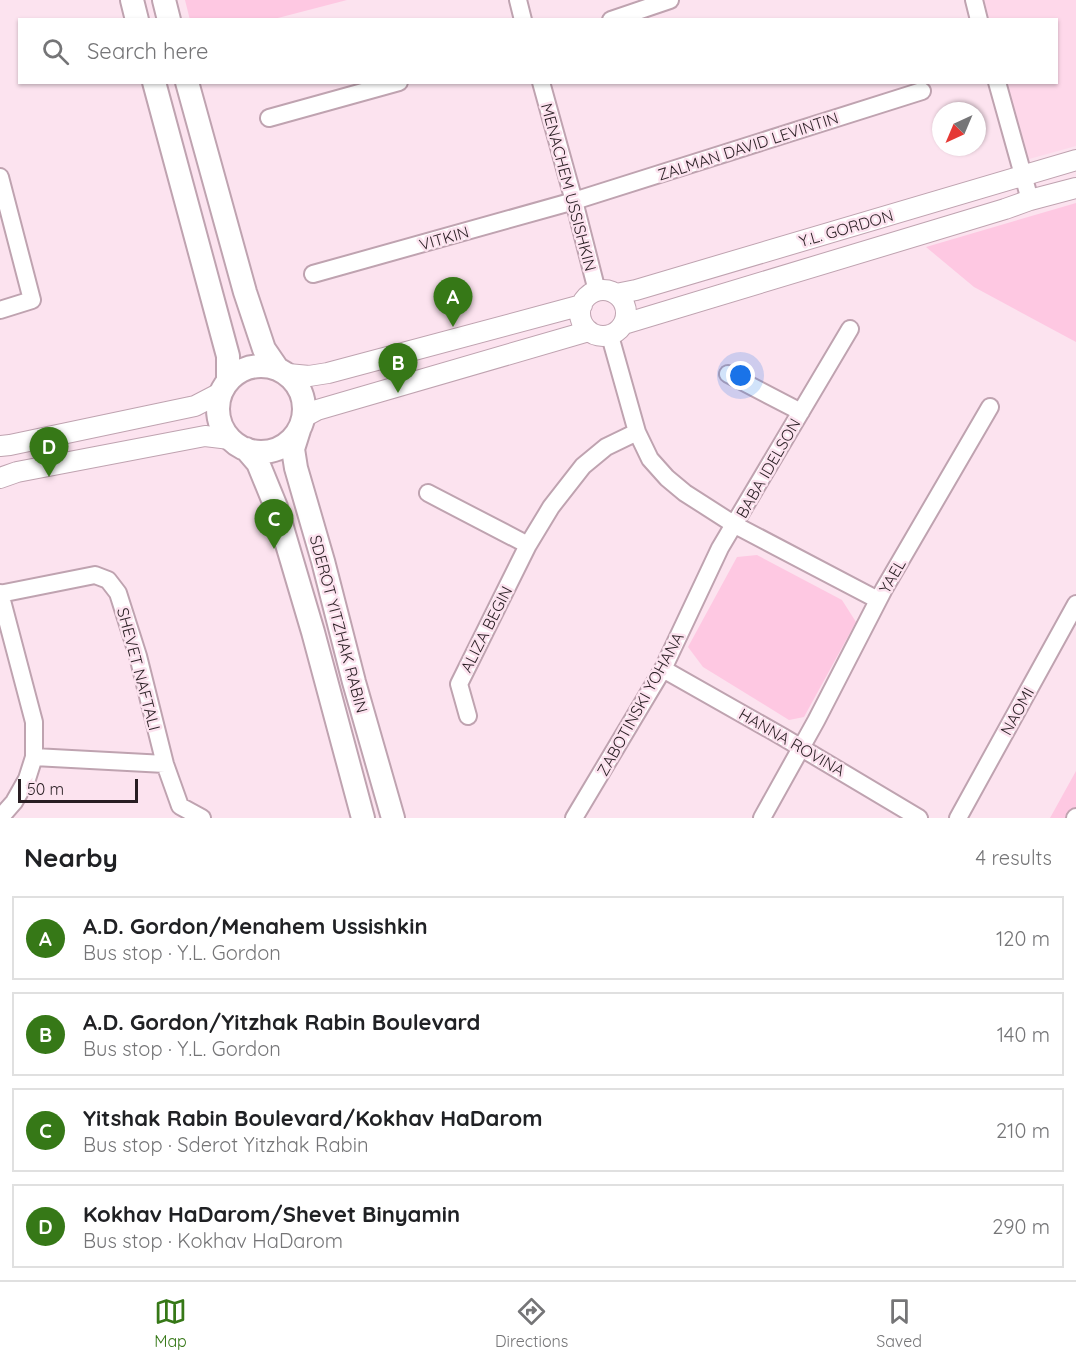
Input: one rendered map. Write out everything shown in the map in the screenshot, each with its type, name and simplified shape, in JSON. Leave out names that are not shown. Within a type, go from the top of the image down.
[{"type":"main road","points":[[132,0],[136,18]]},
{"type":"main road","points":[[164,0],[168,18]]},
{"type":"main road","points":[[155,84],[228,356],[224,386],[217,405],[218,417],[222,429],[238,444],[258,452],[270,451],[282,447],[291,440],[301,423],[304,405],[302,393],[296,383],[264,350],[244,292],[188,84]]},
{"type":"main road","points":[[224,386],[238,371],[250,366],[264,365],[282,371]]},
{"type":"main road","name":"SDEROT YITZHAK RABIN","points":[[301,423],[293,449],[296,468],[393,818]]},
{"type":"main road","name":"SDEROT YITZHAK RABIN","points":[[238,444],[258,463],[276,507],[313,632],[363,818]]},
{"type":"street","points":[[518,0],[522,18]]},
{"type":"street","points":[[617,18],[670,0]]},
{"type":"street","points":[[974,0],[978,18]]},
{"type":"street","points":[[269,118],[392,84]]},
{"type":"street","name":"MENACHEM USSISHKIN","points":[[542,84],[574,201],[607,293]]},
{"type":"street","points":[[998,84],[1029,200]]},
{"type":"street","name":"ZALMAN DAVID LEVINTIN","points":[[574,201],[922,91]]},
{"type":"street","name":"Y.L. GORDON","points":[[607,293],[681,277],[1076,160]]},
{"type":"street","points":[[0,177],[32,300],[0,310]]},
{"type":"street","name":"Y.L. GORDON","points":[[617,330],[1029,200],[1076,188]]},
{"type":"street","name":"VITKIN","points":[[313,274],[574,201]]},
{"type":"street","points":[[607,293],[625,304],[626,317],[617,330],[602,337],[589,332],[584,326],[580,312],[582,305],[591,294],[607,293]]},
{"type":"street","points":[[282,371],[309,376],[328,373],[582,305]]},
{"type":"street","name":"BABA IDELSON","points":[[735,525],[850,329]]},
{"type":"street","points":[[617,330],[637,432],[650,459],[667,478],[685,493],[735,525],[878,600]]},
{"type":"street","points":[[301,423],[317,410],[332,405],[589,332]]},
{"type":"street","name":"BABA IDELSON","points":[[728,374],[801,412]]},
{"type":"street","points":[[0,446],[195,406],[224,386]]},
{"type":"street","name":"YAEL","points":[[762,818],[878,600],[990,407]]},
{"type":"street","name":"ALIZA BEGIN","points":[[468,716],[459,684],[528,545],[551,507],[583,466],[606,447],[637,432]]},
{"type":"street","points":[[0,478],[16,472],[205,436],[238,444]]},
{"type":"street","points":[[428,493],[528,545]]},
{"type":"street","name":"ZABOTINSKI YOHANA","points":[[574,818],[663,669],[720,548],[735,525]]},
{"type":"street","name":"SHEVET NAFTALI","points":[[0,593],[95,575],[108,580],[118,593],[138,656],[165,764],[180,806],[202,818]]},
{"type":"street","points":[[0,593],[34,722],[34,758],[27,779],[14,802],[0,818]]},
{"type":"street","name":"NAOMI","points":[[958,818],[1076,604]]},
{"type":"street","name":"HANNA ROVINA","points":[[663,669],[919,818]]},
{"type":"street","points":[[34,758],[165,764]]},
{"type":"shaded area","points":[[185,0],[347,0],[278,18],[190,18]]},
{"type":"shaded area","points":[[984,0],[1076,0],[1076,146],[1029,159],[1007,84],[1058,84],[1058,18],[989,18]]},
{"type":"shaded area","points":[[1076,203],[1076,342],[974,287],[926,247]]},
{"type":"shaded area","points":[[757,555],[842,600],[856,622],[804,717],[789,720],[703,667],[688,647],[737,557]]},
{"type":"shaded area","points":[[1076,771],[1076,807],[1069,818],[1050,818]]},
{"type":"place","name":"A.D. Gordon/Menahem Ussishkin","points":[[453,327]]},
{"type":"place","name":"A.D. Gordon/Yitzhak Rabin Boulevard","points":[[398,393]]},
{"type":"place","name":"Kokhav HaDarom/Shevet Binyamin","points":[[49,477]]},
{"type":"place","name":"Yitshak Rabin Boulevard/Kokhav HaDarom","points":[[274,549]]}]
